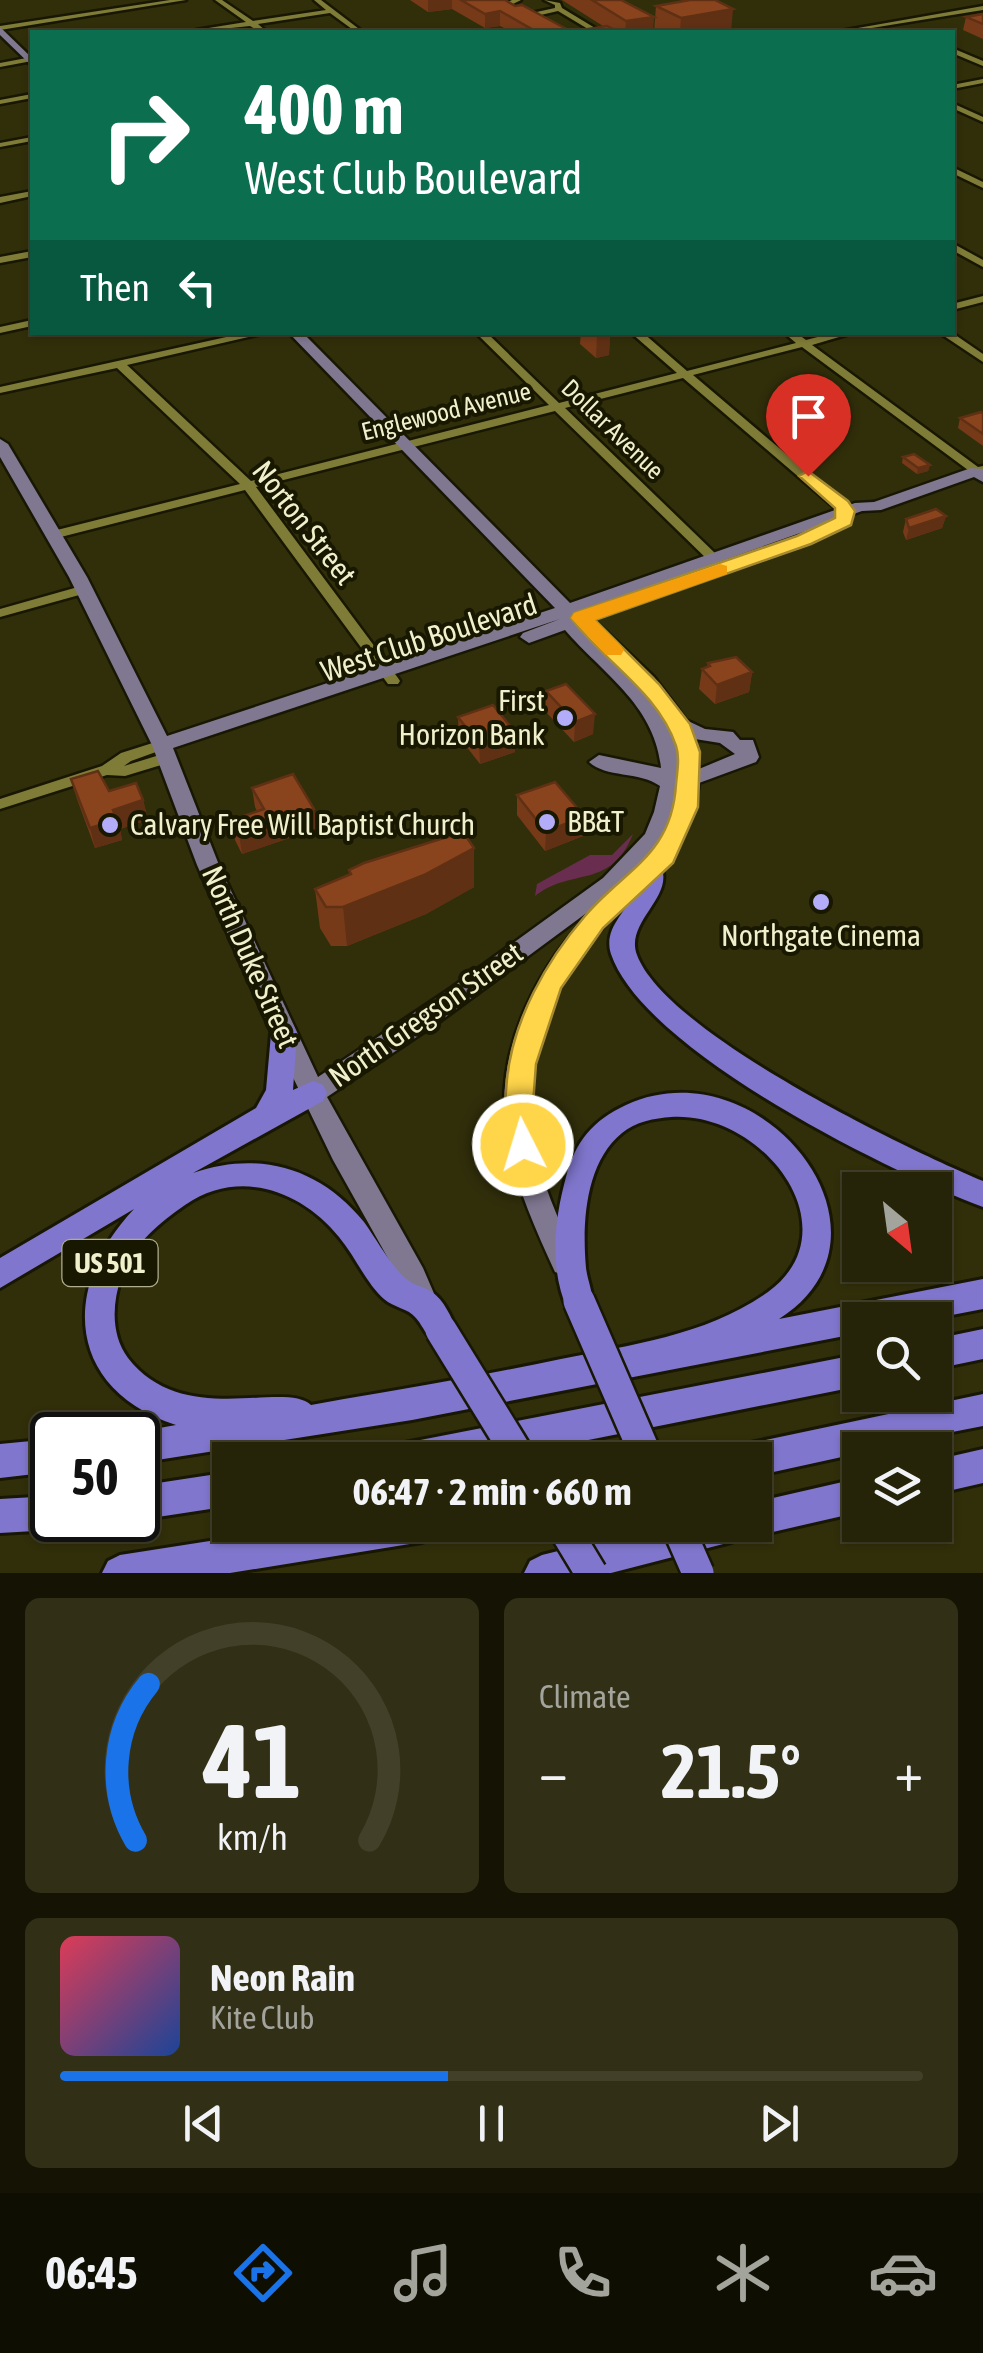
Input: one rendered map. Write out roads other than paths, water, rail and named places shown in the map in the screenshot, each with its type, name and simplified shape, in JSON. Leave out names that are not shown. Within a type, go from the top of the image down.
[{"type":"highway","points":[[652,870],[647,894],[627,922],[622,944],[628,970],[650,997],[686,1028],[836,1124],[907,1162],[983,1194]]},
{"type":"highway","points":[[267,1115],[284,1080],[279,1050],[284,1034]]},
{"type":"highway","points":[[0,1274],[267,1115],[313,1093]]},
{"type":"highway","points":[[574,1288],[579,1168],[588,1148],[615,1122],[651,1107],[684,1104],[720,1109],[763,1130],[796,1163],[808,1186],[817,1232],[812,1255],[799,1282],[769,1310],[685,1350]]},
{"type":"highway","name":"US 501","points":[[433,1318],[395,1290],[362,1240],[318,1197],[294,1183],[257,1174],[206,1180],[158,1202],[124,1238],[106,1272],[100,1322],[110,1354],[132,1383],[160,1402],[191,1412],[236,1415],[396,1405],[685,1350],[716,1348],[983,1294]]},
{"type":"highway","name":"North Gregson Street","points":[[574,1288],[640,1442]]},
{"type":"highway","name":"North Duke Street","points":[[433,1318],[510,1442]]},
{"type":"highway","points":[[952,1350],[983,1344]]},
{"type":"highway","points":[[496,1442],[842,1374]]},
{"type":"highway","points":[[160,1443],[324,1422],[396,1405]]},
{"type":"highway","points":[[772,1455],[983,1410]]},
{"type":"highway","points":[[0,1461],[30,1458]]},
{"type":"highway","points":[[952,1473],[983,1466]]},
{"type":"highway","points":[[160,1499],[212,1491]]},
{"type":"highway","points":[[772,1515],[842,1498]]},
{"type":"highway","points":[[0,1516],[30,1514]]},
{"type":"highway","points":[[120,1573],[315,1542]]},
{"type":"highway","points":[[573,1542],[592,1573]]},
{"type":"highway","points":[[542,1573],[664,1542]]},
{"type":"highway","points":[[684,1542],[698,1573]]},
{"type":"main road","points":[[0,29],[30,60]]},
{"type":"main road","name":"North Gregson Street","points":[[297,335],[572,617],[654,716],[680,781],[686,807],[674,842],[652,870],[594,922],[560,964],[540,1004],[522,1064],[518,1118],[523,1145],[574,1288]]},
{"type":"main road","name":"North Duke Street","points":[[0,444],[85,589],[164,752],[284,1034],[433,1318]]},
{"type":"main road","name":"West Club Boulevard","points":[[572,617],[846,511],[864,505],[875,507],[981,472]]},
{"type":"main road","name":"West Club Boulevard","points":[[164,752],[827,532],[874,513],[875,507]]},
{"type":"main road","points":[[827,532],[844,521],[846,511]]},
{"type":"main road","name":"North Gregson Street","points":[[313,1093],[439,1011],[614,880],[654,836],[689,752],[679,724],[652,689],[572,617]]},
{"type":"main road","points":[[600,762],[623,768],[645,767],[680,781],[707,776],[722,764],[749,757],[741,746],[726,737],[702,735],[679,724]]},
{"type":"street","points":[[0,29],[183,0]]},
{"type":"street","points":[[218,0],[261,30]]},
{"type":"street","points":[[317,0],[357,30]]},
{"type":"street","points":[[518,0],[503,3],[510,11],[543,24]]},
{"type":"street","points":[[547,0],[591,30]]},
{"type":"street","points":[[953,4],[983,17]]},
{"type":"street","points":[[850,30],[983,8]]},
{"type":"street","points":[[524,15],[544,15],[559,9]]},
{"type":"street","points":[[210,30],[331,10]]},
{"type":"street","points":[[894,23],[910,30]]},
{"type":"street","points":[[955,51],[983,64]]},
{"type":"street","points":[[0,64],[30,61]]},
{"type":"street","points":[[955,86],[983,81]]},
{"type":"street","points":[[0,102],[30,96]]},
{"type":"street","points":[[955,106],[983,120]]},
{"type":"street","points":[[0,145],[30,139]]},
{"type":"street","points":[[955,170],[983,185]]},
{"type":"street","points":[[955,181],[983,175]]},
{"type":"street","points":[[0,200],[30,194]]},
{"type":"street","points":[[955,248],[983,264]]},
{"type":"street","points":[[0,260],[30,254]]},
{"type":"street","points":[[955,305],[983,299]]},
{"type":"street","points":[[0,330],[30,324]]},
{"type":"street","points":[[0,390],[252,335]]},
{"type":"street","name":"Dollar Avenue","points":[[483,335],[714,560]]},
{"type":"street","points":[[639,335],[846,511]]},
{"type":"street","points":[[792,335],[981,472]]},
{"type":"street","name":"Englewood Avenue","points":[[52,535],[838,335]]},
{"type":"street","points":[[947,335],[983,359]]},
{"type":"street","name":"Norton Street","points":[[120,365],[248,485],[389,676]]},
{"type":"street","points":[[0,612],[85,589]]},
{"type":"street","name":"West Club Boulevard","points":[[0,804],[108,770],[125,771],[164,752]]},
{"type":"place","name":"First Horizon Bank","points":[[565,718]]},
{"type":"place","name":"BB&T","points":[[547,822]]},
{"type":"place","name":"Calvary Free Will Baptist Church","points":[[110,825]]},
{"type":"place","name":"Northgate Cinema","points":[[821,902]]}]
